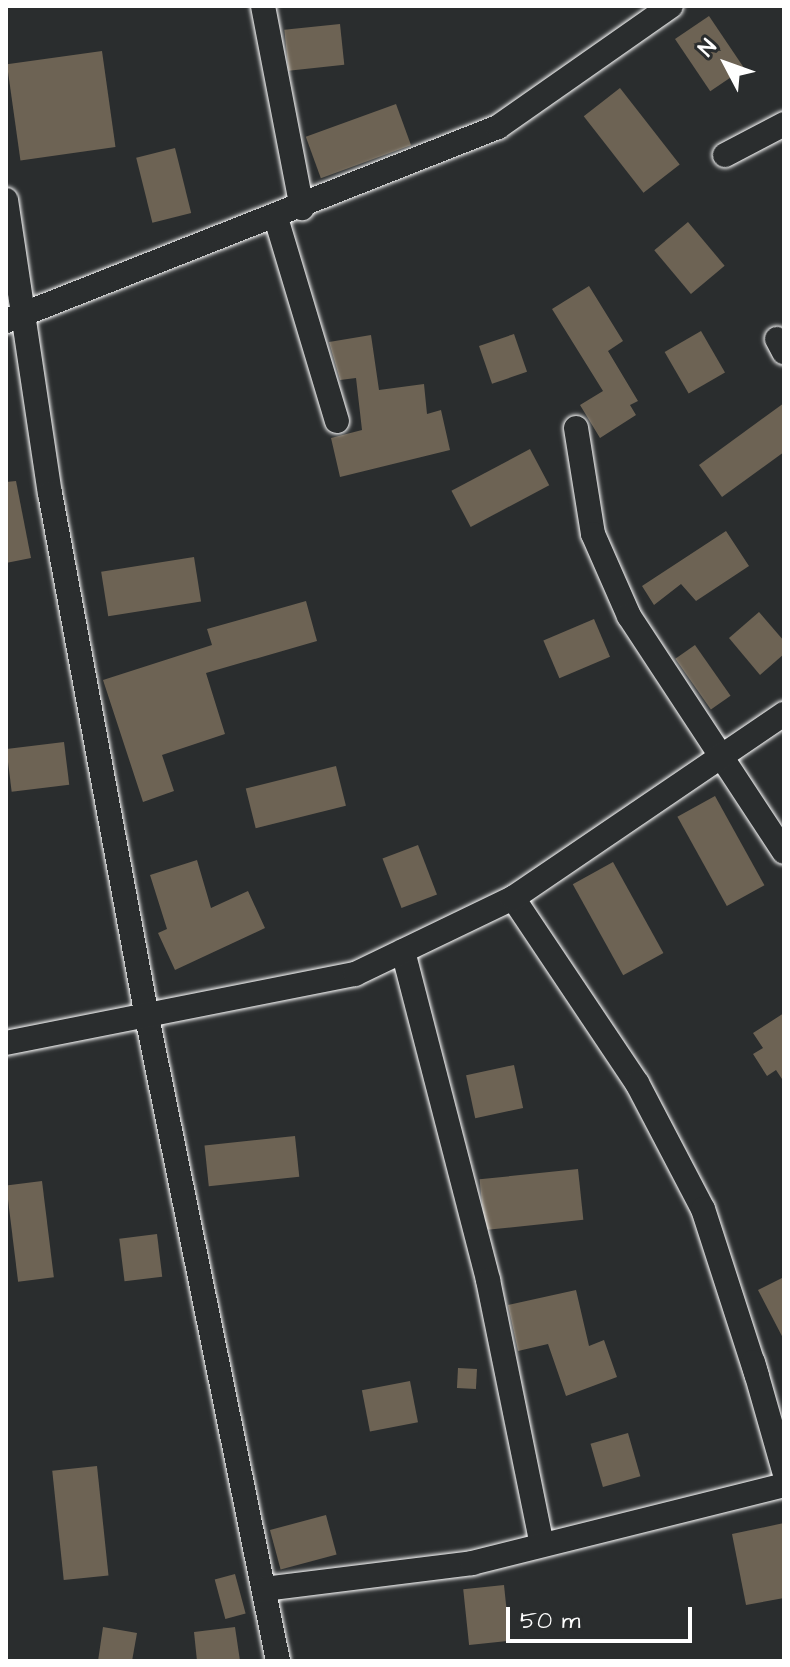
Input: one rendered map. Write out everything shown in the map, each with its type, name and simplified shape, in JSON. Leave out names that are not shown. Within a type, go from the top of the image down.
[{"type":"street","points":[[263,6],[302,208]]},
{"type":"street","points":[[16,317],[302,208],[498,127],[671,6]]},
{"type":"street","points":[[725,155],[784,124]]},
{"type":"street","points":[[6,200],[16,317],[147,1017],[278,1661]]},
{"type":"street","points":[[276,218],[337,421]]},
{"type":"street","points":[[576,428],[593,534],[629,616],[727,756],[784,852]]},
{"type":"street","points":[[6,1043],[355,974],[513,898],[727,756],[784,714]]},
{"type":"street","points":[[513,898],[637,1083],[703,1209],[757,1376]]},
{"type":"street","points":[[403,951],[488,1280],[541,1541]]},
{"type":"street","points":[[727,1268],[784,1471]]},
{"type":"street","points":[[264,1589],[472,1563],[541,1541],[784,1485]]},
{"type":"building","points":[[709,16],[744,68],[710,91],[675,39]]},
{"type":"building","points":[[340,24],[344,65],[289,71],[284,30]]},
{"type":"building","points":[[102,51],[115,147],[20,160],[7,64]]},
{"type":"building","points":[[620,88],[680,164],[643,193],[584,116]]},
{"type":"building","points":[[396,104],[411,145],[321,178],[306,137]]},
{"type":"building","points":[[175,148],[191,213],[152,223],[136,158]]},
{"type":"building","points":[[688,222],[725,266],[691,294],[654,250]]},
{"type":"building","points":[[589,286],[623,341],[608,351],[638,401],[630,405],[636,415],[600,438],[580,405],[603,391],[552,309]]},
{"type":"building","points":[[701,331],[725,373],[689,394],[665,352]]},
{"type":"building","points":[[514,334],[527,372],[492,384],[479,346]]},
{"type":"building","points":[[371,335],[379,390],[424,384],[427,414],[441,410],[450,450],[340,477],[331,438],[362,430],[356,378],[340,380],[329,342]]},
{"type":"building","points":[[784,403],[784,452],[722,497],[699,465]]},
{"type":"building","points":[[530,449],[549,485],[471,527],[451,491]]},
{"type":"building","points":[[16,481],[31,558],[6,563],[6,482]]},
{"type":"building","points":[[726,531],[749,566],[696,601],[681,584],[654,605],[642,586]]},
{"type":"building","points":[[194,557],[201,601],[108,616],[101,572]]},
{"type":"building","points":[[306,601],[317,641],[206,673],[225,734],[162,755],[174,791],[143,802],[103,680],[212,645],[207,629]]},
{"type":"building","points":[[759,612],[784,641],[784,654],[760,675],[729,638]]},
{"type":"building","points":[[594,619],[610,657],[559,678],[543,640]]},
{"type":"building","points":[[695,645],[731,696],[711,710],[675,659]]},
{"type":"building","points":[[64,742],[69,785],[12,792],[6,749]]},
{"type":"building","points":[[336,766],[346,806],[256,828],[246,788]]},
{"type":"building","points":[[715,796],[764,885],[727,906],[677,817]]},
{"type":"building","points":[[418,845],[437,894],[402,908],[383,859]]},
{"type":"building","points":[[197,860],[211,908],[248,891],[265,928],[175,970],[158,933],[167,929],[150,875]]},
{"type":"building","points":[[613,862],[663,953],[623,975],[573,884]]},
{"type":"building","points":[[784,1013],[784,1082],[776,1070],[767,1076],[753,1054],[763,1048],[753,1033]]},
{"type":"building","points":[[514,1065],[523,1108],[475,1118],[466,1075]]},
{"type":"building","points":[[295,1136],[299,1177],[209,1186],[204,1146]]},
{"type":"building","points":[[578,1169],[583,1220],[485,1230],[480,1179]]},
{"type":"building","points":[[42,1181],[54,1277],[18,1282],[6,1185]]},
{"type":"building","points":[[157,1234],[162,1277],[125,1281],[119,1239]]},
{"type":"building","points":[[784,1277],[784,1340],[758,1290]]},
{"type":"building","points":[[576,1290],[589,1346],[604,1340],[617,1377],[566,1396],[548,1344],[518,1351],[508,1305]]},
{"type":"building","points":[[458,1368],[477,1369],[476,1389],[457,1388]]},
{"type":"building","points":[[410,1381],[418,1422],[370,1432],[362,1390]]},
{"type":"building","points":[[628,1433],[640,1476],[603,1487],[591,1444]]},
{"type":"building","points":[[97,1466],[108,1575],[64,1580],[52,1471]]},
{"type":"building","points":[[326,1515],[337,1555],[281,1570],[270,1530]]},
{"type":"building","points":[[784,1523],[784,1598],[746,1605],[732,1534]]},
{"type":"building","points":[[235,1574],[246,1614],[225,1619],[215,1579]]},
{"type":"building","points":[[504,1585],[510,1641],[469,1645],[463,1589]]},
{"type":"building","points":[[103,1627],[137,1633],[132,1661],[98,1661]]},
{"type":"building","points":[[235,1627],[240,1661],[197,1661],[194,1632]]}]
